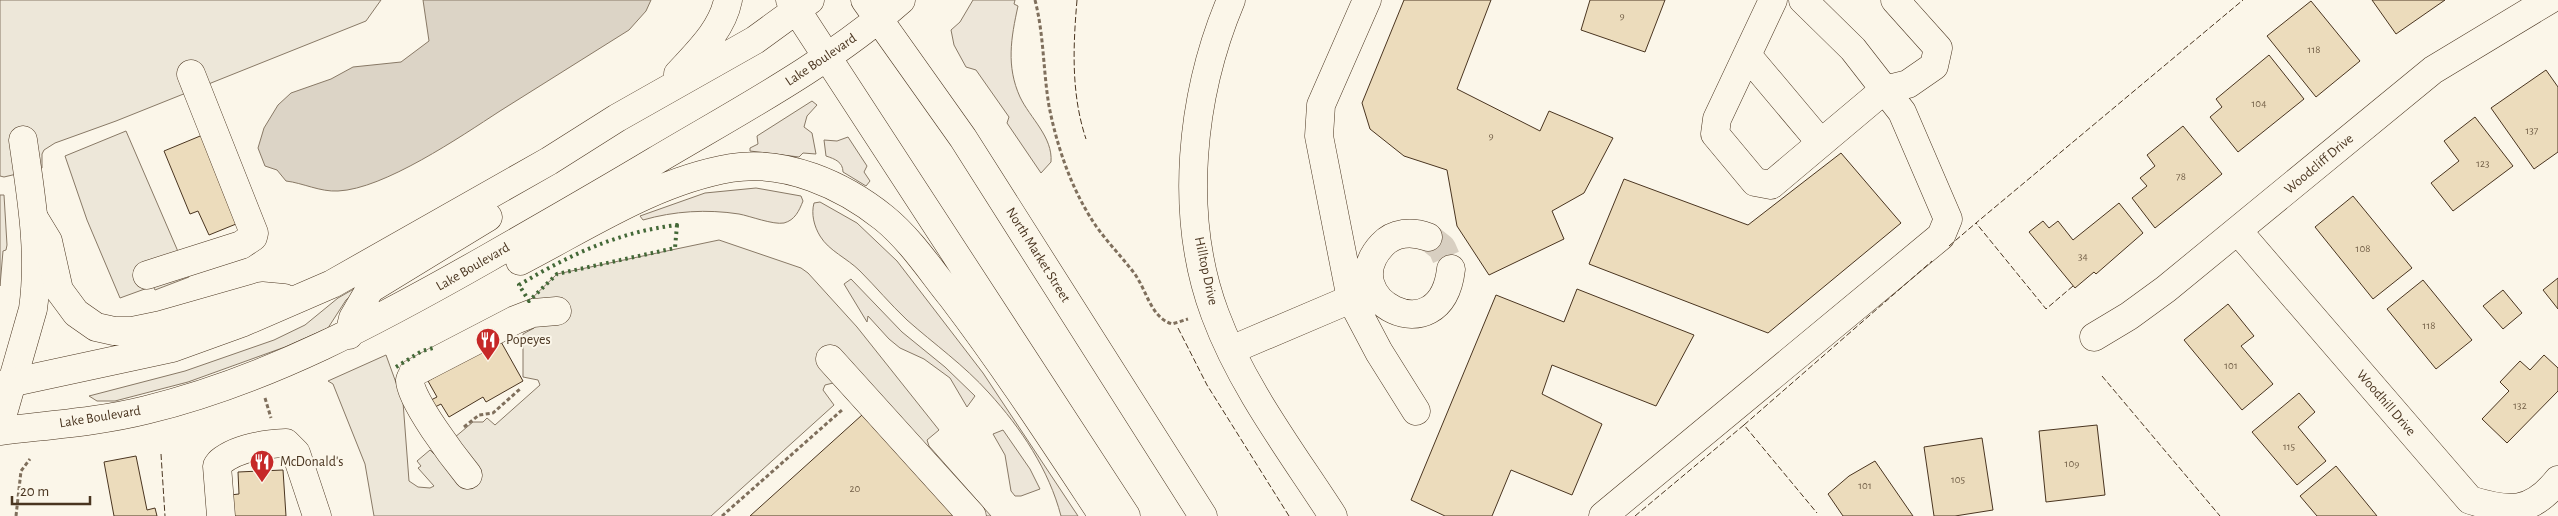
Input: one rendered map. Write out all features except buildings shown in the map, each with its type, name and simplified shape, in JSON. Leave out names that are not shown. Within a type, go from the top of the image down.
[{"type":"main road","points":[[617,118],[678,74],[708,42],[725,14],[728,0]]},
{"type":"main road","name":"Lake Boulevard","points":[[0,431],[93,420],[146,410],[238,381],[349,335],[608,190],[829,57],[871,10],[901,0]]},
{"type":"main road","name":"Hilltop Drive","points":[[1231,0],[1208,64],[1199,107],[1194,168],[1198,251],[1215,313],[1231,350],[1258,400],[1333,516]]},
{"type":"main road","points":[[1367,0],[1321,105],[1320,128],[1362,295],[1379,352],[1416,411]]},
{"type":"main road","points":[[1773,0],[1717,119],[1714,134],[1755,182],[1771,185],[1884,90],[1908,84],[1934,66],[1938,48],[1895,0]]},
{"type":"main road","points":[[1603,516],[1941,236],[1948,219],[1902,112],[1853,49],[1803,0]]},
{"type":"main road","name":"Woodcliff Drive","points":[[2094,337],[2129,316],[2166,290],[2433,70],[2549,0]]},
{"type":"main road","points":[[6,385],[172,348],[244,322],[332,284],[549,161],[617,118],[755,40],[799,3],[829,57],[1126,516]]},
{"type":"main road","name":"North Market Street","points":[[871,10],[963,138],[1203,516]]},
{"type":"main road","points":[[1748,55],[1821,143]]},
{"type":"main road","points":[[147,275],[241,245],[253,237],[253,229],[191,74]]},
{"type":"main road","points":[[0,424],[6,385],[33,309],[36,289],[34,218],[23,140]]},
{"type":"main road","points":[[349,335],[353,318],[370,288],[518,199],[549,161]]},
{"type":"main road","points":[[455,277],[520,261],[653,192],[696,176],[733,168],[774,168],[816,179],[856,197],[885,219],[920,256],[986,342],[1103,516]]},
{"type":"main road","points":[[34,218],[48,241],[59,290],[76,313],[96,327],[114,331],[132,331],[161,325],[262,296],[298,299]]},
{"type":"main road","name":"Woodhill Drive","points":[[2238,231],[2470,500],[2503,509],[2518,508],[2531,505],[2548,493],[2558,480]]},
{"type":"main road","points":[[1362,295],[1369,278],[1370,265],[1375,253],[1384,243],[1395,236],[1407,233],[1428,237]]},
{"type":"main road","points":[[1231,350],[1362,295],[1405,315],[1419,314],[1432,309],[1443,299],[1449,286],[1451,269]]},
{"type":"main road","points":[[468,475],[443,444],[412,391],[410,380],[413,373],[515,320],[533,313],[557,311]]},
{"type":"main road","points":[[830,359],[972,516]]},
{"type":"main road","points":[[221,516],[217,466],[220,462],[247,449],[286,443],[296,453],[317,516]]},
{"type":"path","points":[[1035,0],[1042,28],[1044,73],[1056,137],[1081,201],[1117,254],[1135,274],[1160,318],[1172,324],[1188,319]]},
{"type":"path","points":[[461,430],[479,415],[493,413],[520,389]]},
{"type":"path","points":[[264,398],[272,420]]},
{"type":"path","points":[[722,516],[847,405]]},
{"type":"path","points":[[16,516],[21,471],[30,459]]},
{"type":"shaded area","points":[[0,0],[381,0],[366,21],[116,121],[55,143],[44,150],[42,154],[42,168],[4,177],[0,176]]},
{"type":"shaded area","points":[[423,0],[651,0],[646,11],[629,30],[443,147],[399,172],[357,188],[338,191],[286,181],[277,170],[265,166],[258,148],[264,128],[278,105],[291,93],[331,79],[353,67],[401,62],[429,41]]},
{"type":"shaded area","points":[[973,0],[1015,0],[1014,4],[1018,6],[1013,29],[1011,63],[1020,97],[1045,136],[1051,153],[1051,162],[1041,173],[1007,123],[1009,117],[976,70],[966,67],[954,45],[951,30],[960,22]]},
{"type":"shaded area","points":[[812,101],[817,105],[807,116],[804,127],[812,133],[816,154],[803,153],[799,157],[750,151],[750,148],[758,144],[757,136]]},
{"type":"shaded area","points":[[126,131],[189,277],[155,290],[153,286],[120,298],[87,220],[65,156]]},
{"type":"shaded area","points":[[848,137],[867,166],[864,172],[870,181],[866,186],[843,172],[842,166],[838,161],[826,156],[824,140],[837,141]]},
{"type":"shaded area","points":[[756,188],[801,196],[803,201],[794,217],[784,223],[768,222],[739,214],[715,212],[679,213],[643,220],[640,216],[705,193]]},
{"type":"shaded area","points":[[0,195],[4,195],[7,245],[6,250],[3,251],[0,286]]},
{"type":"shaded area","points":[[820,202],[857,223],[897,261],[983,373],[1078,516],[1061,516],[1049,482],[1032,450],[1023,435],[989,393],[959,364],[907,320],[860,271],[824,241],[816,228],[813,216],[814,203]]},
{"type":"shaded area","points":[[719,240],[801,268],[808,273],[857,327],[939,430],[927,440],[929,446],[991,516],[954,516],[833,383],[825,385],[823,390],[834,405],[711,516],[374,516],[365,464],[333,384],[328,381],[386,355],[403,402],[409,481],[418,487],[430,488],[434,486],[418,468],[421,466],[417,461],[430,450],[434,454],[473,422],[483,422],[487,418],[495,425],[540,385],[538,380],[523,377],[523,334],[534,328],[529,301],[557,274]]},
{"type":"shaded area","points":[[373,278],[346,300],[328,328],[285,347],[188,382],[115,401],[97,401],[89,396],[185,371],[274,340],[305,325],[338,298]]},
{"type":"shaded area","points":[[851,279],[902,332],[945,367],[975,396],[967,407],[950,378],[924,359],[900,348],[868,316],[867,322],[844,284]]},
{"type":"shaded area","points":[[1003,430],[1030,469],[1040,489],[1021,496],[1015,496],[1011,491],[1005,455],[993,434]]},
{"type":"tunnel","points":[[1428,237],[1442,248],[1451,269]]},
{"type":"hedge","points":[[677,225],[675,248],[557,274],[529,301],[519,285],[556,264],[595,246],[634,233],[677,225]]},
{"type":"hedge","points":[[396,367],[422,351],[433,348]]},
{"type":"fence","points":[[1077,0],[1074,70],[1078,105],[1086,139]]},
{"type":"fence","points":[[2073,286],[2046,309],[1976,223],[2243,0]]},
{"type":"fence","points":[[1949,246],[1976,223]]},
{"type":"fence","points":[[1744,425],[1932,261]]},
{"type":"fence","points":[[1178,328],[1207,385],[1289,516]]},
{"type":"fence","points":[[2102,376],[2220,516]]},
{"type":"fence","points":[[1635,516],[1744,425],[1817,513]]},
{"type":"fence","points":[[161,454],[165,516]]},
{"type":"place","name":"Popeyes","points":[[488,361]]},
{"type":"place","name":"McDonald's","points":[[262,483]]}]
